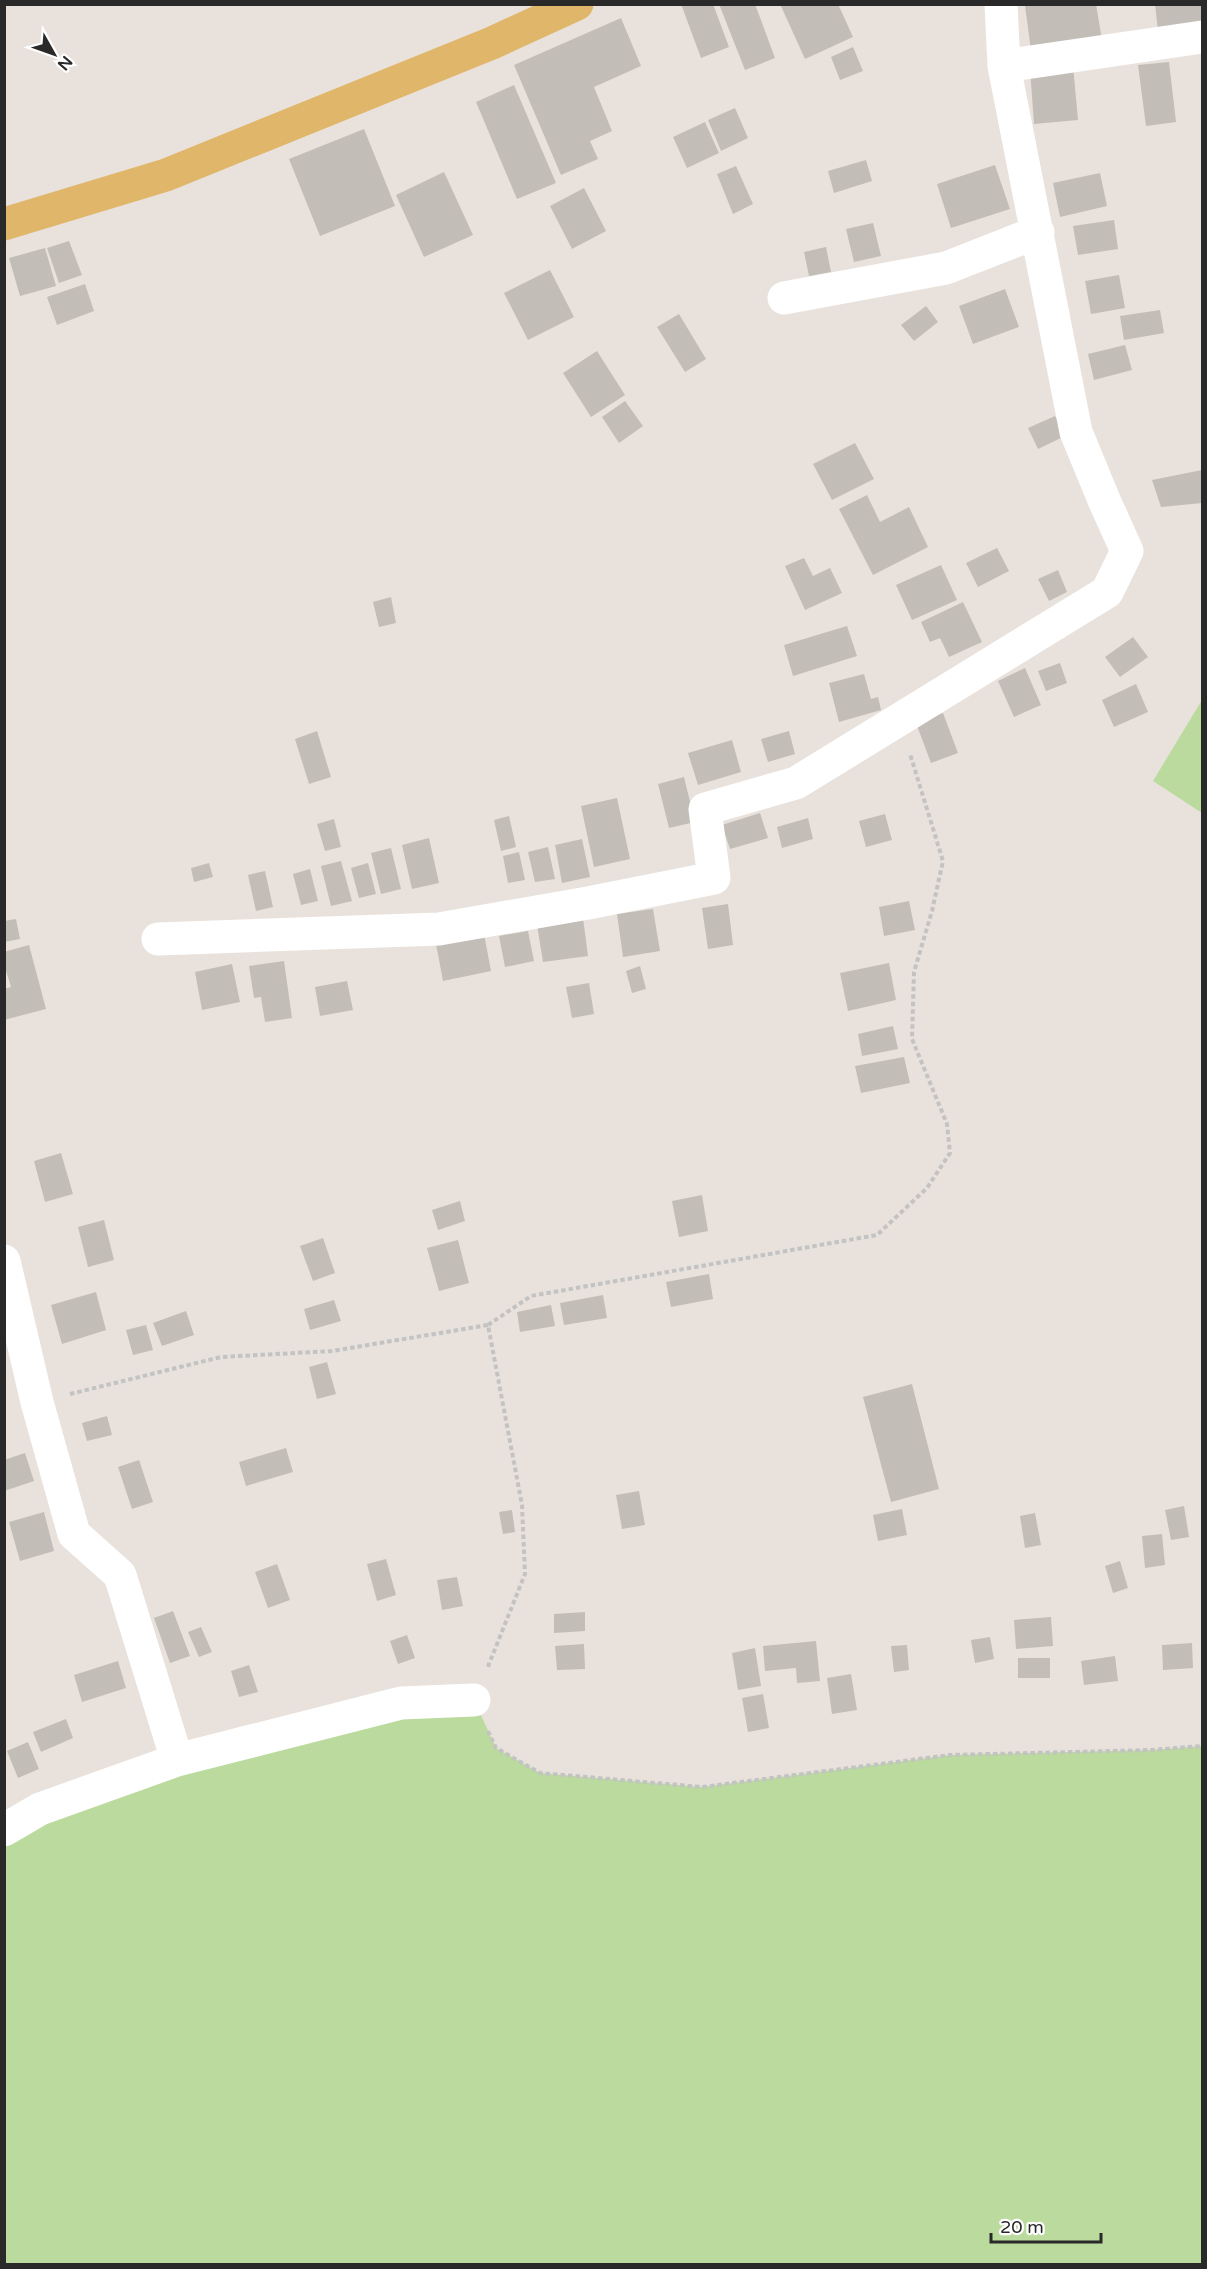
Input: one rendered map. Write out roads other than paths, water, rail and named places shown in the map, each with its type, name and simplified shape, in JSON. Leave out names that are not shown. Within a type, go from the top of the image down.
[{"type":"main road","points":[[4,224],[166,175],[492,43],[577,4]]},
{"type":"street","points":[[158,939],[439,928],[588,903],[714,878],[705,809],[796,783],[1107,592],[1127,551],[1076,432],[1004,66],[1001,4]]},
{"type":"street","points":[[1004,66],[1203,37]]},
{"type":"street","points":[[783,298],[946,268],[1038,232]]},
{"type":"street","points":[[4,1261],[37,1402],[74,1534],[120,1575],[177,1760]]},
{"type":"street","points":[[4,1830],[40,1809],[177,1760],[401,1703],[474,1700]]}]
